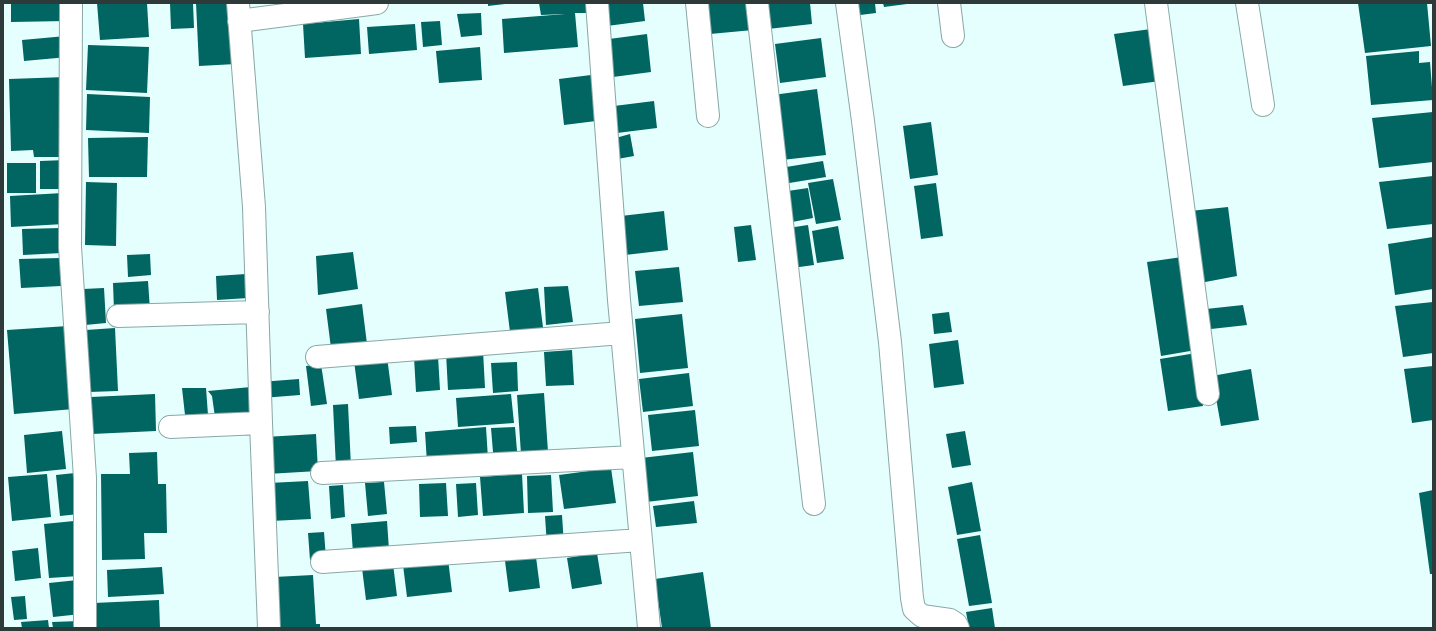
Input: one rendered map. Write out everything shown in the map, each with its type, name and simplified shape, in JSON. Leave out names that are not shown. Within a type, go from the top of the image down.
[{"type":"street","points":[[71,3],[70,247],[85,478],[85,628]]},
{"type":"street","points":[[269,628],[254,207],[238,12],[377,3]]},
{"type":"street","points":[[597,3],[622,333],[649,628]]},
{"type":"street","points":[[697,3],[708,116]]},
{"type":"street","points":[[757,3],[814,504]]},
{"type":"street","points":[[847,3],[890,342],[912,598],[914,609],[922,616],[950,620],[956,624],[958,628]]},
{"type":"street","points":[[949,3],[954,36]]},
{"type":"street","points":[[1156,3],[1208,394]]},
{"type":"street","points":[[1247,3],[1263,105]]},
{"type":"street","points":[[118,316],[258,312]]},
{"type":"street","points":[[317,357],[622,333]]},
{"type":"street","points":[[170,427],[261,422]]},
{"type":"street","points":[[322,473],[633,457]]},
{"type":"street","points":[[322,562],[641,540]]},
{"type":"building","points":[[11,3],[66,3],[66,21],[11,22]]},
{"type":"building","points":[[97,3],[147,3],[149,37],[100,40]]},
{"type":"building","points":[[170,3],[193,3],[194,28],[171,29]]},
{"type":"building","points":[[196,3],[232,3],[236,64],[199,66]]},
{"type":"building","points":[[488,3],[504,3],[505,4],[488,6]]},
{"type":"building","points":[[539,3],[589,3],[589,13],[575,13],[578,47],[504,53],[502,19],[565,14],[541,15]]},
{"type":"building","points":[[605,3],[643,3],[645,21],[607,26]]},
{"type":"building","points":[[707,3],[751,3],[753,30],[710,34]]},
{"type":"building","points":[[765,3],[810,3],[812,24],[768,29]]},
{"type":"building","points":[[851,3],[875,3],[876,13],[852,16]]},
{"type":"building","points":[[883,3],[907,3],[907,4],[884,7]]},
{"type":"building","points":[[1358,3],[1427,3],[1431,46],[1365,53]]},
{"type":"building","points":[[481,13],[482,35],[461,37],[457,14]]},
{"type":"building","points":[[359,19],[361,54],[305,58],[303,24]]},
{"type":"building","points":[[440,21],[442,45],[423,47],[421,22]]},
{"type":"building","points":[[415,24],[417,50],[369,54],[367,27]]},
{"type":"building","points":[[1151,29],[1160,81],[1123,86],[1114,34]]},
{"type":"building","points":[[647,34],[651,72],[613,77],[609,39]]},
{"type":"building","points":[[66,36],[68,57],[24,61],[22,40]]},
{"type":"building","points":[[821,38],[826,77],[780,83],[775,44]]},
{"type":"building","points":[[88,45],[149,47],[147,93],[86,90]]},
{"type":"building","points":[[480,47],[482,80],[439,83],[436,51]]},
{"type":"building","points":[[1419,51],[1419,63],[1430,62],[1433,100],[1371,105],[1366,56]]},
{"type":"building","points":[[591,75],[596,121],[564,125],[559,79]]},
{"type":"building","points":[[66,77],[68,157],[34,157],[33,150],[11,151],[9,79]]},
{"type":"building","points":[[817,89],[826,155],[782,160],[773,95]]},
{"type":"building","points":[[87,94],[150,97],[149,133],[86,130]]},
{"type":"building","points":[[654,101],[657,128],[617,133],[614,106]]},
{"type":"building","points":[[1433,112],[1433,162],[1379,168],[1372,118]]},
{"type":"building","points":[[931,122],[938,175],[910,179],[903,126]]},
{"type":"building","points":[[630,134],[634,156],[612,160],[612,139]]},
{"type":"building","points":[[148,137],[147,177],[89,177],[88,138]]},
{"type":"building","points":[[66,160],[67,189],[40,189],[40,161]]},
{"type":"building","points":[[823,161],[826,177],[783,184],[780,168]]},
{"type":"building","points":[[7,163],[36,163],[36,193],[7,193]]},
{"type":"building","points":[[1433,176],[1433,224],[1387,229],[1379,182]]},
{"type":"building","points":[[833,179],[841,220],[816,224],[808,183]]},
{"type":"building","points":[[86,182],[117,183],[116,246],[85,245]]},
{"type":"building","points":[[936,183],[943,236],[921,239],[914,186]]},
{"type":"building","points":[[808,188],[813,218],[787,223],[781,192]]},
{"type":"building","points":[[63,193],[64,224],[11,227],[10,196]]},
{"type":"building","points":[[1228,207],[1237,276],[1200,283],[1190,211]]},
{"type":"building","points":[[664,211],[668,250],[625,255],[621,216]]},
{"type":"building","points":[[751,225],[756,260],[738,262],[734,227]]},
{"type":"building","points":[[808,225],[814,265],[792,268],[788,228]]},
{"type":"building","points":[[838,226],[844,259],[817,263],[812,231]]},
{"type":"building","points":[[61,228],[62,253],[23,255],[22,229]]},
{"type":"building","points":[[1433,237],[1433,289],[1395,295],[1388,244]]},
{"type":"building","points":[[353,252],[358,289],[318,295],[316,256]]},
{"type":"building","points":[[150,254],[151,275],[128,277],[127,255]]},
{"type":"building","points":[[1182,257],[1196,350],[1161,356],[1147,262]]},
{"type":"building","points":[[60,258],[61,286],[21,288],[19,259]]},
{"type":"building","points":[[679,267],[683,302],[639,306],[635,271]]},
{"type":"building","points":[[246,274],[248,298],[217,300],[216,276]]},
{"type":"building","points":[[148,281],[150,310],[114,311],[113,283]]},
{"type":"building","points":[[568,286],[573,322],[546,325],[544,287]]},
{"type":"building","points":[[104,288],[106,323],[85,325],[83,289]]},
{"type":"building","points":[[538,288],[544,335],[511,340],[505,292]]},
{"type":"building","points":[[1433,302],[1433,353],[1403,357],[1395,306]]},
{"type":"building","points":[[362,304],[367,344],[331,348],[326,309]]},
{"type":"building","points":[[1243,305],[1247,325],[1211,329],[1206,309]]},
{"type":"building","points":[[949,312],[952,332],[934,334],[932,314]]},
{"type":"building","points":[[682,314],[688,368],[640,373],[635,319]]},
{"type":"building","points":[[68,326],[74,409],[14,414],[7,330]]},
{"type":"building","points":[[115,328],[118,391],[89,392],[86,330]]},
{"type":"building","points":[[958,340],[964,384],[934,388],[929,344]]},
{"type":"building","points":[[572,350],[574,385],[546,386],[544,352]]},
{"type":"building","points":[[483,351],[485,388],[448,390],[446,353]]},
{"type":"building","points":[[1196,353],[1203,406],[1168,411],[1160,359]]},
{"type":"building","points":[[438,356],[440,390],[416,392],[414,357]]},
{"type":"building","points":[[387,357],[392,395],[359,399],[354,361]]},
{"type":"building","points":[[517,362],[518,391],[493,393],[491,363]]},
{"type":"building","points":[[321,364],[327,404],[311,406],[306,366]]},
{"type":"building","points":[[1433,366],[1433,420],[1412,423],[1404,369]]},
{"type":"building","points":[[1251,369],[1259,420],[1221,426],[1212,376]]},
{"type":"building","points":[[689,373],[693,406],[643,412],[639,379]]},
{"type":"building","points":[[299,379],[300,395],[262,398],[260,382]]},
{"type":"building","points":[[251,387],[253,414],[215,417],[212,396],[208,391]]},
{"type":"building","points":[[182,388],[206,388],[208,415],[185,415]]},
{"type":"building","points":[[544,393],[548,452],[521,454],[517,395]]},
{"type":"building","points":[[155,394],[156,431],[92,434],[91,397]]},
{"type":"building","points":[[511,394],[514,423],[458,427],[456,398]]},
{"type":"building","points":[[348,404],[351,467],[336,468],[333,405]]},
{"type":"building","points":[[695,410],[699,446],[652,451],[648,415]]},
{"type":"building","points":[[416,426],[417,442],[390,444],[389,427]]},
{"type":"building","points":[[486,427],[488,459],[427,463],[425,432]]},
{"type":"building","points":[[515,427],[518,463],[494,464],[491,428]]},
{"type":"building","points":[[62,431],[66,469],[27,473],[24,435]]},
{"type":"building","points":[[965,431],[971,465],[952,468],[946,434]]},
{"type":"building","points":[[316,434],[318,471],[267,474],[265,437]]},
{"type":"building","points":[[157,452],[158,484],[166,484],[167,533],[144,533],[145,559],[102,560],[101,474],[130,474],[129,453]]},
{"type":"building","points":[[693,452],[698,496],[646,502],[641,458]]},
{"type":"building","points":[[611,468],[616,503],[564,509],[559,475]]},
{"type":"building","points":[[75,473],[79,514],[60,516],[56,475]]},
{"type":"building","points":[[47,474],[51,517],[12,521],[8,477]]},
{"type":"building","points":[[522,474],[524,513],[483,516],[480,477]]},
{"type":"building","points":[[551,475],[553,512],[528,513],[527,476]]},
{"type":"building","points":[[308,481],[311,519],[271,521],[269,483]]},
{"type":"building","points":[[384,482],[387,514],[368,516],[365,483]]},
{"type":"building","points":[[972,482],[981,531],[957,535],[948,487]]},
{"type":"building","points":[[446,483],[448,516],[420,517],[419,484]]},
{"type":"building","points":[[476,483],[478,515],[458,517],[456,484]]},
{"type":"building","points":[[343,485],[345,517],[331,519],[329,486]]},
{"type":"building","points":[[1433,490],[1433,574],[1430,574],[1419,493]]},
{"type":"building","points":[[694,501],[697,523],[656,527],[653,506]]},
{"type":"building","points":[[562,515],[564,545],[547,546],[545,516]]},
{"type":"building","points":[[74,521],[79,576],[49,578],[44,524]]},
{"type":"building","points":[[387,521],[389,550],[353,553],[351,524]]},
{"type":"building","points":[[324,532],[326,558],[310,560],[308,533]]},
{"type":"building","points":[[980,535],[992,603],[969,606],[957,539]]},
{"type":"building","points":[[38,548],[41,578],[15,581],[12,551]]},
{"type":"building","points":[[597,553],[602,584],[572,589],[567,558]]},
{"type":"building","points":[[536,557],[540,588],[509,592],[505,561]]},
{"type":"building","points":[[448,559],[452,592],[407,597],[403,565]]},
{"type":"building","points":[[393,564],[397,596],[366,600],[362,568]]},
{"type":"building","points":[[162,567],[164,594],[108,597],[107,570]]},
{"type":"building","points":[[703,572],[711,628],[662,628],[655,579]]},
{"type":"building","points":[[313,575],[316,624],[320,624],[320,628],[276,628],[274,577]]},
{"type":"building","points":[[78,580],[81,614],[53,617],[49,583]]},
{"type":"building","points":[[25,596],[27,619],[14,620],[11,597]]},
{"type":"building","points":[[159,600],[160,628],[95,628],[94,603]]},
{"type":"building","points":[[992,608],[995,628],[969,628],[966,612]]},
{"type":"building","points":[[48,620],[49,628],[22,628],[21,622]]},
{"type":"building","points":[[80,621],[80,628],[53,628],[52,622]]}]
